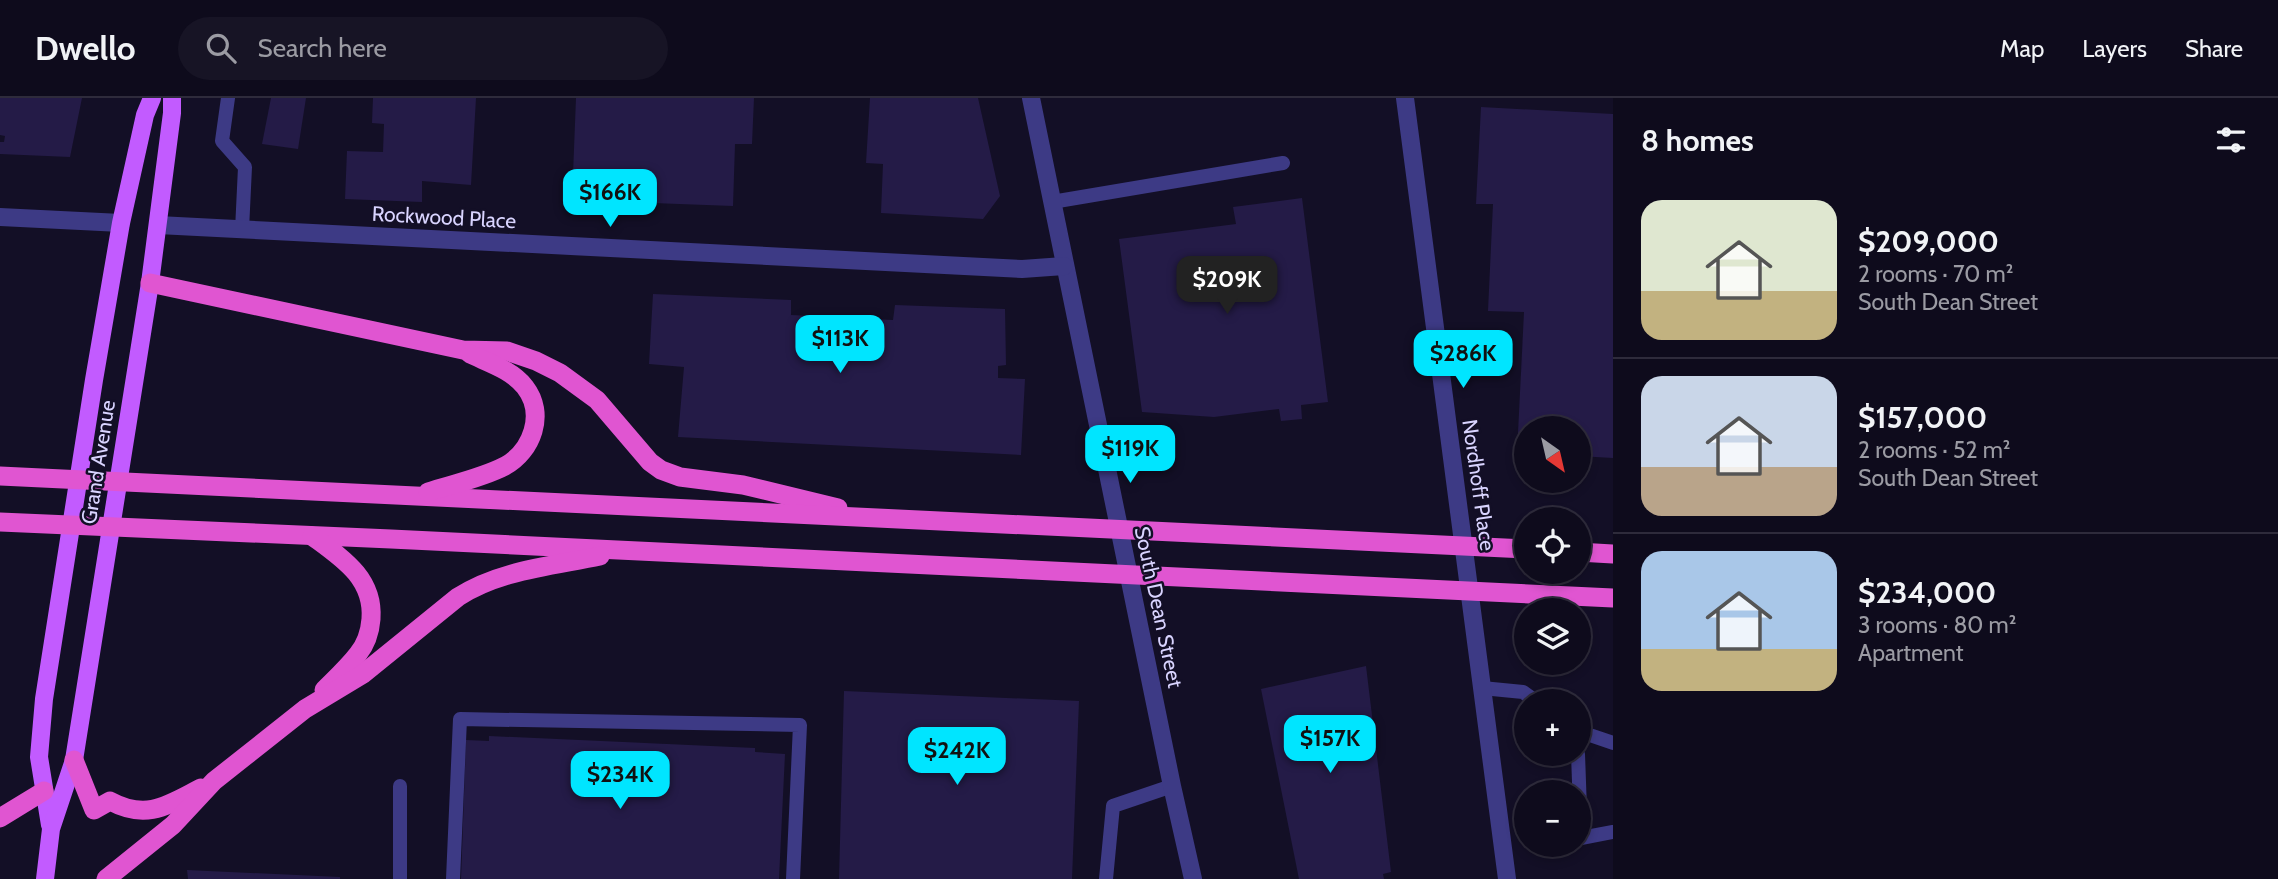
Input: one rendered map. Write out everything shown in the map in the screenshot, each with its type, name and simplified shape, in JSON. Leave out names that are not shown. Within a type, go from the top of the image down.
[{"type":"highway","points":[[150,284],[463,350],[508,351],[560,373],[597,400],[650,462],[661,470],[700,481],[743,485],[884,519]]},
{"type":"highway","points":[[417,496],[505,466],[527,447],[533,435],[534,410],[526,387],[506,371],[463,350]]},
{"type":"highway","points":[[0,476],[1514,549]]},
{"type":"highway","points":[[0,522],[1613,598]]},
{"type":"highway","points":[[305,709],[359,653],[370,629],[372,615],[369,592],[354,569],[312,536]]},
{"type":"highway","points":[[106,879],[173,825],[214,781],[305,709],[363,674],[473,587],[507,575],[626,551]]},
{"type":"highway","points":[[1591,553],[1613,554]]},
{"type":"highway","points":[[74,760],[94,810],[110,801],[132,810],[155,810],[214,781]]},
{"type":"highway","points":[[0,818],[44,791]]},
{"type":"main road","name":"Grand Avenue","points":[[51,829],[39,757],[44,699],[121,223],[145,115],[152,98]]},
{"type":"main road","name":"Grand Avenue","points":[[45,879],[51,829],[74,760],[150,284],[172,98]]},
{"type":"street","name":"South Dean Street","points":[[1031,98],[1193,879]]},
{"type":"street","name":"Nordhoff Place","points":[[1405,98],[1507,879]]},
{"type":"street","points":[[0,217],[121,223]]},
{"type":"street","name":"Rockwood Place","points":[[158,225],[1022,269],[1064,266]]},
{"type":"lane","points":[[228,98],[222,141],[245,167],[242,230]]},
{"type":"lane","points":[[1052,202],[1283,163]]},
{"type":"lane","points":[[1482,688],[1514,691]]},
{"type":"lane","points":[[453,879],[460,719],[800,725],[793,879]]},
{"type":"lane","points":[[1591,735],[1613,743]]},
{"type":"lane","points":[[1578,766],[1581,838],[1613,832]]},
{"type":"lane","points":[[400,786],[400,879]]},
{"type":"lane","points":[[1106,879],[1113,806],[1172,786]]},
{"type":"building","points":[[0,98],[82,98],[70,157],[0,154],[0,142],[4,142],[5,136],[0,135]]},
{"type":"building","points":[[271,98],[306,98],[298,149],[262,144]]},
{"type":"building","points":[[373,98],[476,98],[471,185],[422,181],[422,202],[345,199],[347,151],[383,152],[384,124],[372,123]]},
{"type":"building","points":[[576,98],[754,98],[752,144],[735,144],[733,206],[572,200]]},
{"type":"building","points":[[870,98],[978,98],[1000,196],[983,219],[881,213],[883,164],[866,163]]},
{"type":"building","points":[[1481,107],[1613,114],[1613,458],[1591,457],[1591,416],[1519,416],[1524,312],[1488,311],[1493,204],[1476,204]]},
{"type":"building","points":[[1302,198],[1328,402],[1301,405],[1302,419],[1281,421],[1279,409],[1214,417],[1142,412],[1119,239],[1236,224],[1233,207]]},
{"type":"building","points":[[653,294],[791,300],[791,315],[893,320],[895,305],[1005,309],[1006,365],[998,366],[998,378],[1025,379],[1021,455],[678,437],[684,367],[649,364]]},
{"type":"building","points":[[1366,666],[1391,872],[1383,874],[1384,879],[1299,879],[1261,689]]},
{"type":"building","points":[[844,691],[1079,701],[1072,879],[839,879]]},
{"type":"building","points":[[489,736],[755,748],[755,752],[785,754],[779,879],[461,879],[466,740],[489,741]]},
{"type":"building","points":[[187,870],[340,877],[340,879],[188,879]]}]
